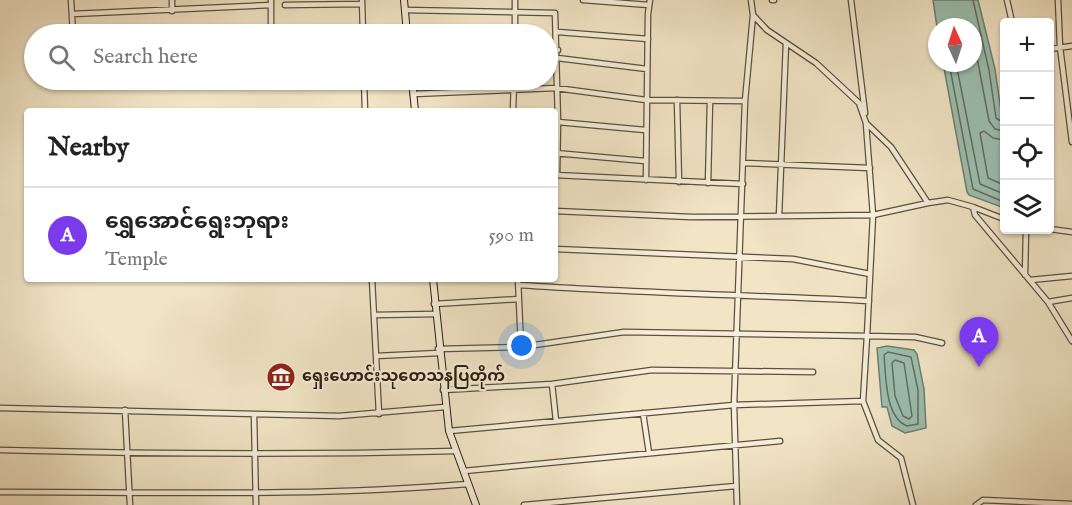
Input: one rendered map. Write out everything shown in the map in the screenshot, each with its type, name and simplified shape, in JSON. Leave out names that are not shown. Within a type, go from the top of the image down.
[{"type":"street","points":[[72,0],[73,24]]},
{"type":"street","points":[[172,0],[172,10]]},
{"type":"street","points":[[404,0],[406,24]]},
{"type":"street","points":[[515,0],[515,24]]},
{"type":"street","points":[[583,0],[650,3],[645,130],[646,180]]},
{"type":"street","points":[[737,505],[734,405],[746,101],[753,15],[751,0]]},
{"type":"street","points":[[851,0],[866,123],[873,215],[863,401],[878,440],[901,458],[913,505]]},
{"type":"street","points":[[1007,0],[1011,18]]},
{"type":"street","points":[[1058,0],[1060,47],[1072,142]]},
{"type":"street","points":[[285,5],[362,2],[363,24]]},
{"type":"street","points":[[72,14],[271,3],[271,24]]},
{"type":"street","points":[[405,10],[555,13],[557,24]]},
{"type":"street","points":[[753,15],[767,30],[816,63],[857,102],[866,123],[891,147],[928,203]]},
{"type":"street","points":[[558,50],[558,32],[648,39]]},
{"type":"street","points":[[779,216],[786,43]]},
{"type":"street","points":[[1054,48],[1072,46]]},
{"type":"street","points":[[558,58],[647,69]]},
{"type":"street","points":[[558,88],[646,100],[746,101]]},
{"type":"street","points":[[364,90],[365,108]]},
{"type":"street","points":[[413,90],[415,108]]},
{"type":"street","points":[[413,94],[528,90]]},
{"type":"street","points":[[556,90],[557,108]]},
{"type":"street","points":[[513,108],[514,91]]},
{"type":"street","points":[[677,100],[679,182]]},
{"type":"street","points":[[708,183],[710,101]]},
{"type":"street","points":[[558,122],[645,130]]},
{"type":"street","points":[[558,153],[645,161]]},
{"type":"street","points":[[743,163],[870,168]]},
{"type":"street","points":[[558,175],[742,184]]},
{"type":"street","points":[[558,211],[741,218],[873,215],[948,201],[1000,217]]},
{"type":"street","points":[[973,207],[975,215],[1048,302],[1070,334],[1072,341]]},
{"type":"street","points":[[1054,230],[1072,232]]},
{"type":"street","points":[[1025,275],[1026,234]]},
{"type":"street","points":[[558,249],[794,259],[870,274]]},
{"type":"street","points":[[1030,280],[1072,276]]},
{"type":"street","points":[[372,282],[379,414]]},
{"type":"street","points":[[433,282],[449,431],[476,505]]},
{"type":"street","points":[[520,347],[518,282],[639,293],[740,294],[868,301]]},
{"type":"street","points":[[1048,302],[1072,298]]},
{"type":"street","points":[[434,304],[519,299]]},
{"type":"street","points":[[374,315],[436,314]]},
{"type":"street","points":[[376,356],[520,347],[624,332],[915,337],[942,344]]},
{"type":"street","points":[[443,390],[552,384],[652,370],[813,372]]},
{"type":"street","points":[[552,384],[556,422]]},
{"type":"street","points":[[449,431],[734,405],[863,401]]},
{"type":"street","points":[[0,408],[254,415],[379,414],[445,407]]},
{"type":"street","points":[[125,410],[130,505]]},
{"type":"street","points":[[643,413],[649,453]]},
{"type":"street","points":[[254,415],[256,505]]},
{"type":"street","points":[[464,471],[780,441]]},
{"type":"street","points":[[0,450],[254,454],[456,451]]},
{"type":"street","points":[[0,492],[382,491],[468,484]]},
{"type":"street","points":[[524,505],[736,486]]},
{"type":"street","points":[[976,505],[983,500],[1023,504],[1072,504]]},
{"type":"water","points":[[933,0],[978,0],[995,69],[1000,104],[1000,207],[969,195],[967,192],[945,72],[982,72],[982,18],[936,18]]},
{"type":"water","points":[[887,346],[914,350],[917,354],[924,389],[926,428],[905,433],[892,426],[887,407],[882,407],[877,348]]},
{"type":"place","name":"ရွှေအောင်ရွေးဘုရား","points":[[979,367]]},
{"type":"place","name":"ရှေးဟောင်းသုတေသနပြတိုက်","points":[[281,377]]}]
